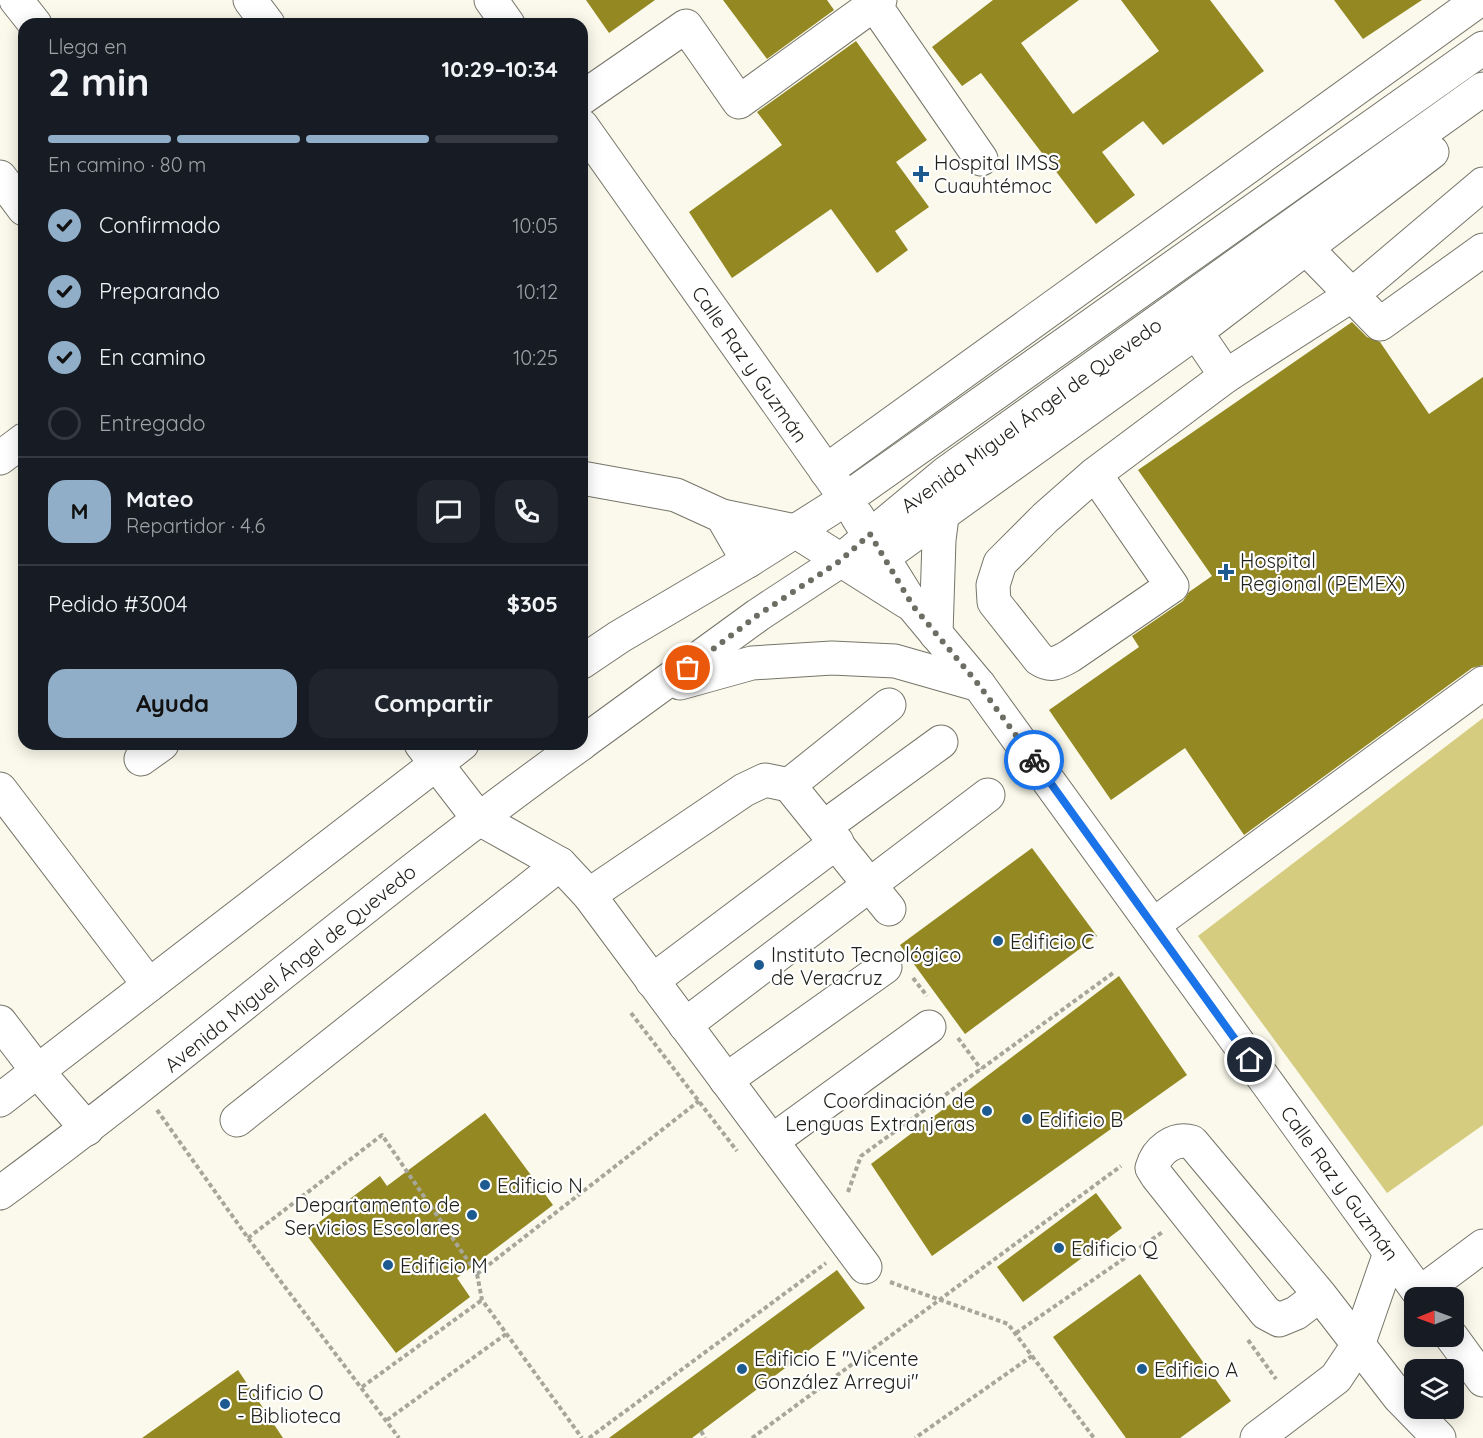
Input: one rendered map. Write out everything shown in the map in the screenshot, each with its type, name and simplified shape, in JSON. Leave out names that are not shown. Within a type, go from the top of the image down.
[{"type":"main road","points":[[16,0],[30,18]]},
{"type":"main road","points":[[250,0],[264,18]]},
{"type":"main road","points":[[490,0],[504,18]]},
{"type":"main road","points":[[826,471],[1479,0]]},
{"type":"main road","points":[[588,94],[687,26],[739,102],[877,2],[981,159]]},
{"type":"main road","name":"Avenida Miguel Ángel de Quevedo","points":[[588,658],[846,500],[1483,48]]},
{"type":"main road","name":"Avenida Miguel Ángel de Quevedo","points":[[588,739],[758,615],[840,561],[876,545],[946,472],[1483,89]]},
{"type":"main road","points":[[876,545],[944,512],[1196,332],[1483,114]]},
{"type":"main road","name":"Calle Raz y Guzmán","points":[[588,134],[846,500],[913,606],[979,685],[1415,1287]]},
{"type":"main road","points":[[0,177],[18,201]]},
{"type":"main road","points":[[1095,474],[1172,586],[1070,656],[1058,663],[1047,664],[1039,659],[994,602],[993,585],[1000,563],[1045,518],[1095,474],[1226,376],[1352,294],[1483,184]]},
{"type":"main road","points":[[1306,248],[1380,324],[1483,250]]},
{"type":"main road","points":[[1196,332],[1226,376]]},
{"type":"main road","points":[[0,458],[18,444]]},
{"type":"main road","points":[[936,634],[939,540],[944,512],[946,472]]},
{"type":"main road","points":[[588,479],[676,495],[722,516],[795,531]]},
{"type":"main road","points":[[702,657],[745,597],[748,561],[722,516]]},
{"type":"main road","name":"Calle Raz y Guzmán","points":[[795,531],[913,606]]},
{"type":"main road","points":[[658,689],[752,663],[832,658],[895,661],[979,685]]},
{"type":"main road","points":[[1153,925],[1483,683]]},
{"type":"main road","points":[[789,785],[889,705]]},
{"type":"main road","points":[[652,981],[941,742]]},
{"type":"main road","name":"Avenida Miguel Ángel de Quevedo","points":[[0,1193],[141,1087],[478,818],[573,750]]},
{"type":"main road","points":[[0,1100],[39,1073],[148,985],[428,753],[478,818],[560,864],[589,895],[873,1277]]},
{"type":"main road","points":[[589,895],[744,790],[765,780],[789,785],[880,897]]},
{"type":"main road","points":[[0,789],[148,985]]},
{"type":"main road","points":[[685,1025],[880,897],[988,795]]},
{"type":"main road","points":[[237,1120],[560,864]]},
{"type":"main road","points":[[726,1080],[885,967]]},
{"type":"main road","points":[[0,1022],[39,1073],[87,1129]]},
{"type":"main road","points":[[772,1140],[929,1027]]},
{"type":"main road","points":[[1320,1294],[1296,1313],[1279,1320],[1266,1313],[1157,1176],[1152,1168],[1155,1157],[1173,1142],[1182,1139],[1192,1142],[1320,1294],[1399,1397],[1439,1438]]},
{"type":"main road","points":[[1431,1287],[1483,1246]]},
{"type":"main road","points":[[1257,1438],[1336,1378],[1358,1345],[1390,1252]]},
{"type":"main road","points":[[1459,1347],[1483,1380]]},
{"type":"path","points":[[824,1264],[861,1156],[1113,973]]},
{"type":"path","points":[[631,1013],[740,1156]]},
{"type":"path","points":[[477,1274],[726,1080]]},
{"type":"path","points":[[141,1087],[248,1238],[399,1438]]},
{"type":"path","points":[[248,1238],[382,1135],[477,1274],[482,1300],[582,1438]]},
{"type":"path","points":[[752,1438],[1122,1165],[1128,1174]]},
{"type":"path","points":[[1016,1333],[1168,1229]]},
{"type":"path","points":[[817,1255],[824,1264]]},
{"type":"path","points":[[589,1438],[829,1260]]},
{"type":"path","points":[[873,1277],[1008,1324],[1094,1438]]},
{"type":"path","points":[[362,1387],[482,1300]]},
{"type":"path","points":[[1242,1332],[1276,1379]]},
{"type":"path","points":[[387,1420],[506,1334]]},
{"type":"path","points":[[915,1438],[1032,1356]]},
{"type":"path","points":[[701,1431],[705,1438]]},
{"type":"shaded area","points":[[1483,718],[1483,1125],[1387,1193],[1198,936]]},
{"type":"building","points":[[586,0],[655,0],[609,33]]},
{"type":"building","points":[[723,0],[827,0],[834,10],[767,59]]},
{"type":"building","points":[[993,0],[1079,0],[1021,43],[1073,114],[1159,51],[1121,0],[1210,0],[1264,71],[1163,145],[1143,121],[1102,152],[1135,195],[1096,224],[981,73],[962,86],[932,47]]},
{"type":"building","points":[[1334,0],[1422,0],[1363,39]]},
{"type":"building","points":[[856,41],[927,140],[896,162],[929,207],[895,231],[908,250],[877,273],[831,209],[732,278],[689,212],[782,145],[757,112]]},
{"type":"building","points":[[1352,322],[1367,337],[1380,342],[1429,414],[1483,377],[1483,665],[1472,668],[1244,835],[1185,748],[1111,800],[1049,710],[1139,647],[1132,636],[1183,601],[1189,592],[1212,576],[1138,470]]},
{"type":"building","name":"Edificio C","points":[[1032,848],[1097,936],[965,1034],[900,945]]},
{"type":"building","name":"Edificio B","points":[[1119,976],[1187,1075],[932,1256],[871,1164]]},
{"type":"building","points":[[485,1113],[553,1205],[457,1278],[470,1297],[396,1353],[305,1233],[380,1176],[387,1186]]},
{"type":"building","name":"Edificio Q","points":[[1096,1193],[1122,1228],[1023,1302],[997,1267]]},
{"type":"building","name":"Edificio E \"Vicente González Arregui\"","points":[[837,1270],[865,1308],[692,1438],[609,1438]]},
{"type":"building","name":"Edificio A","points":[[1140,1274],[1231,1401],[1180,1438],[1126,1438],[1053,1337]]},
{"type":"building","name":"Edificio O - Biblioteca","points":[[238,1370],[283,1438],[142,1438]]},
{"type":"way so far","points":[[688,668],[758,615],[840,561],[870,534],[913,606],[979,685],[1034,760]]},
{"type":"place","name":"Hospital IMSS Cuauhtémoc","points":[[921,174]]},
{"type":"place","name":"Hospital Regional (PEMEX)","points":[[1226,572]]},
{"type":"place","name":"Edificio C","points":[[998,941]]},
{"type":"place","name":"Instituto Tecnológico de Veracruz","points":[[759,965]]},
{"type":"place","name":"Coordinación de Lenguas Extranjeras","points":[[987,1111]]},
{"type":"place","name":"Edificio B","points":[[1027,1119]]},
{"type":"place","name":"Edificio N","points":[[485,1185]]},
{"type":"place","name":"Departamento de Servicios Escolares","points":[[472,1215]]},
{"type":"place","name":"Edificio Q","points":[[1059,1248]]},
{"type":"place","name":"Edificio M","points":[[388,1265]]},
{"type":"place","name":"Edificio E \"Vicente González Arregui\"","points":[[742,1369]]},
{"type":"place","name":"Edificio A","points":[[1142,1369]]},
{"type":"place","name":"Edificio O - Biblioteca","points":[[225,1404]]},
{"type":"route","points":[[1034,760],[1250,1060]]}]
